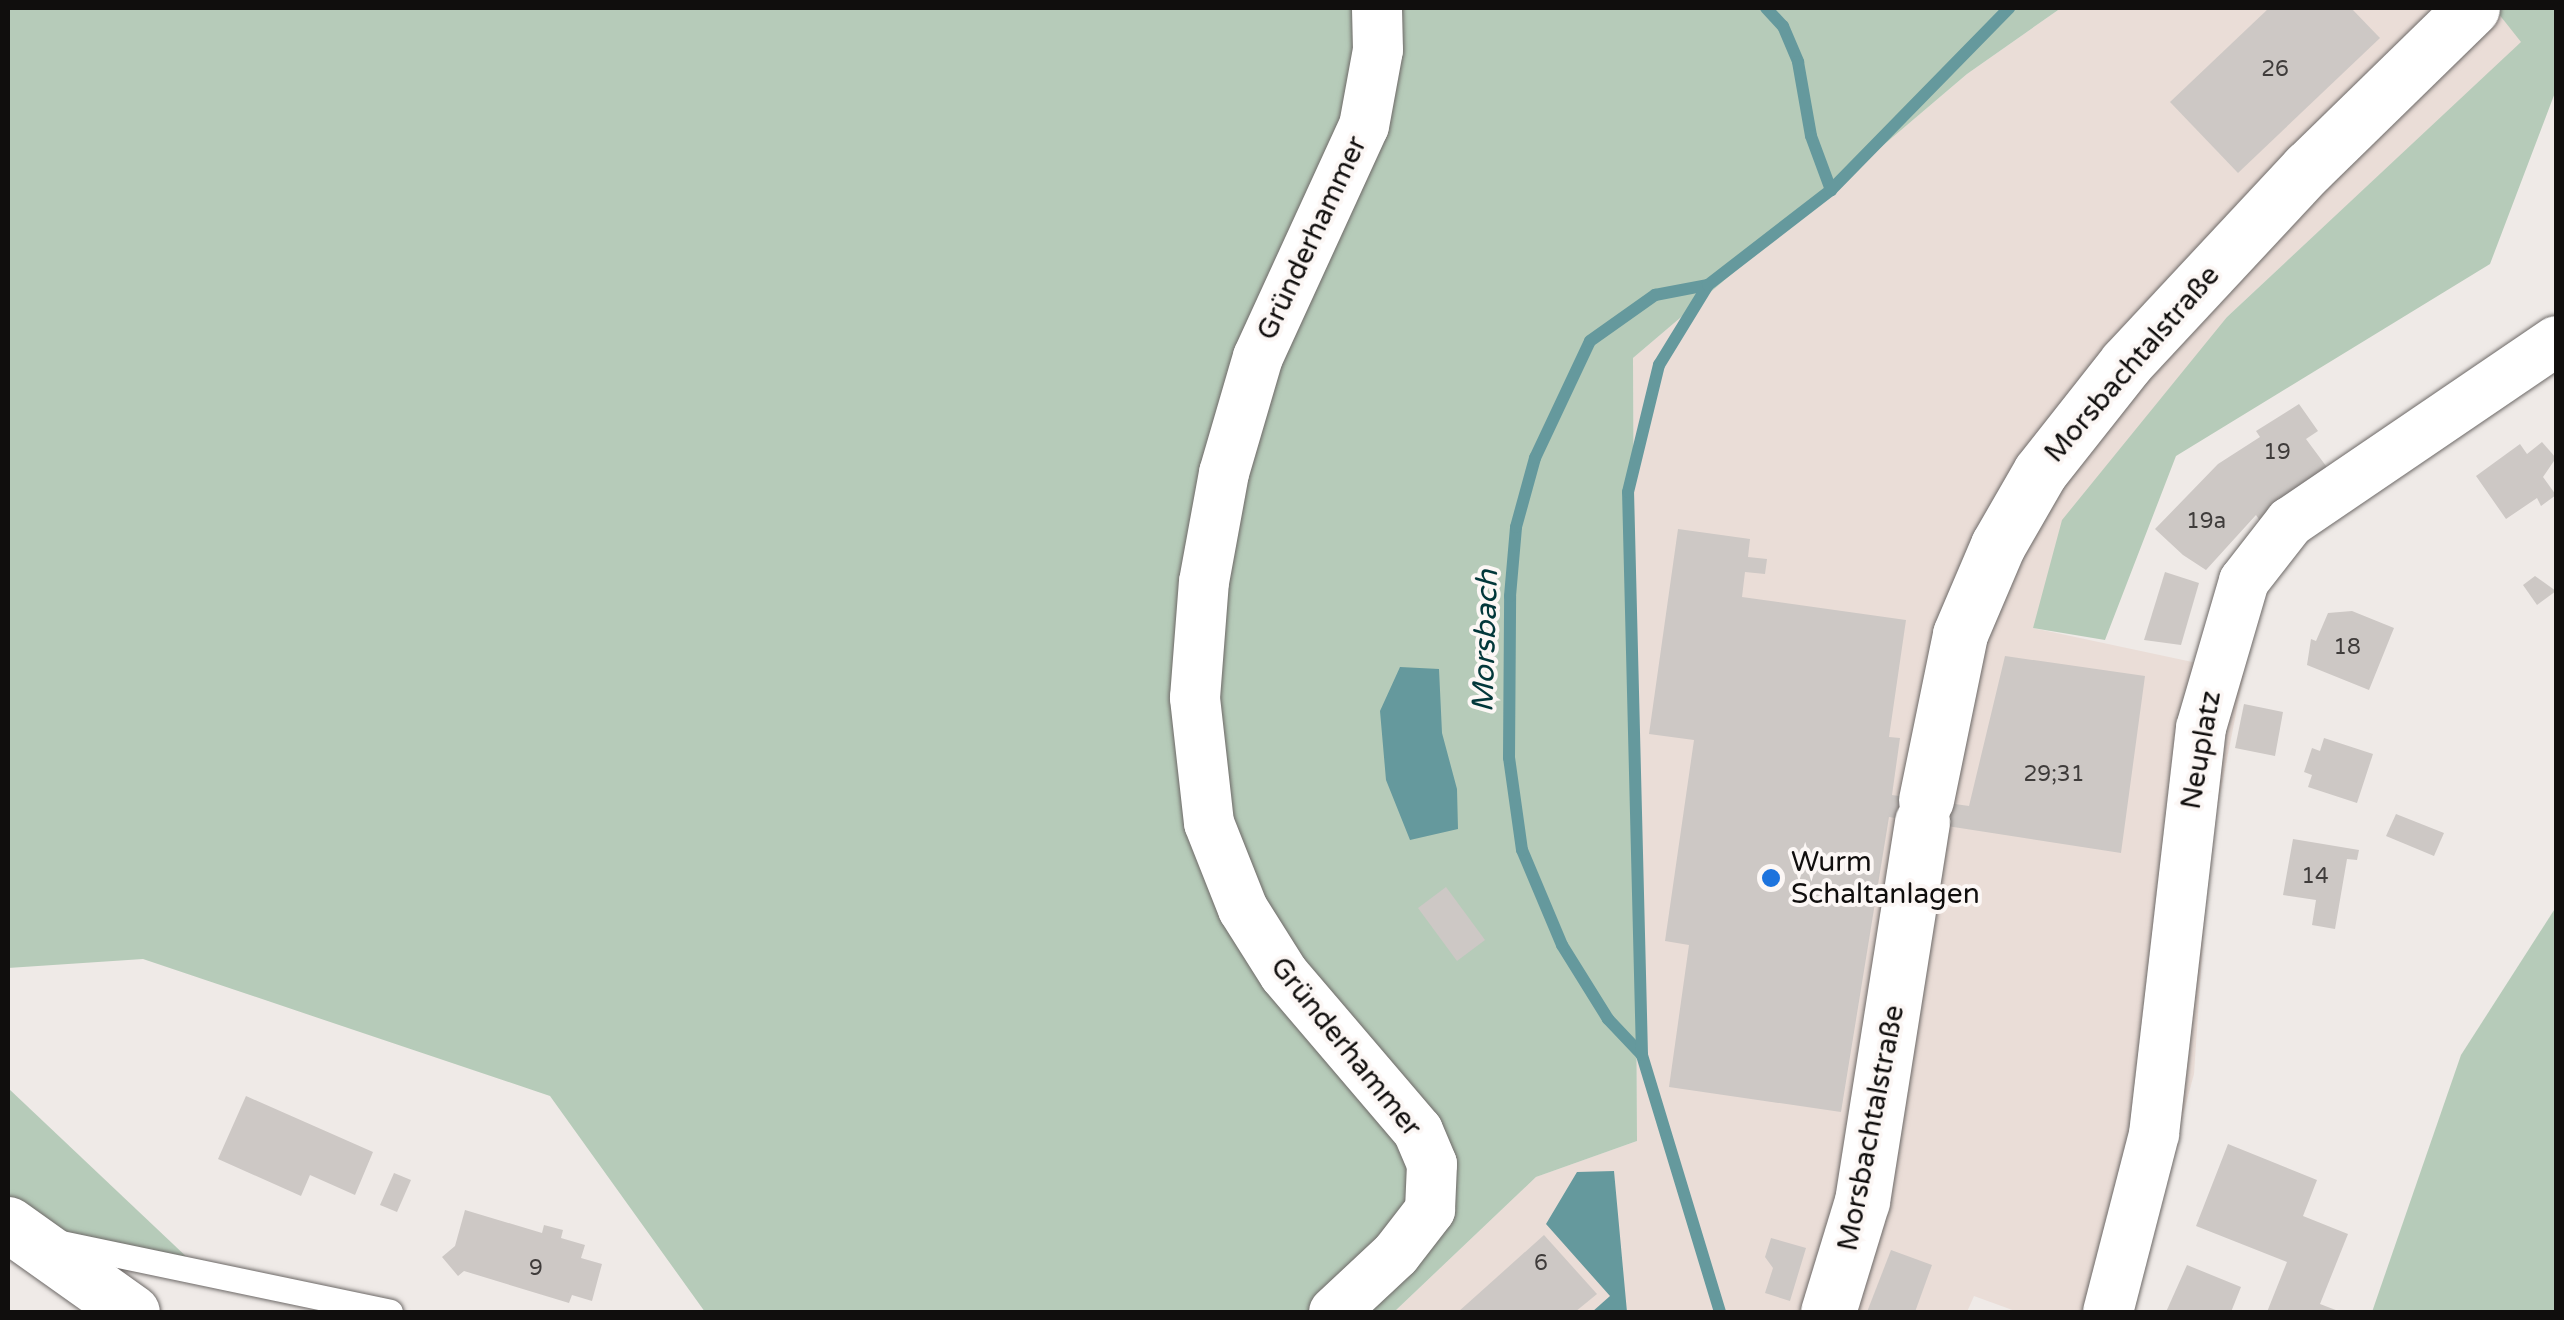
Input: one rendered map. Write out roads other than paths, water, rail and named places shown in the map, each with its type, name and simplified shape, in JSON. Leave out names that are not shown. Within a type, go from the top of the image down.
[{"type":"main road","name":"Morsbachtalstraße","points":[[1828,1312],[1862,1200],[1924,811],[1960,634],[1998,545],[2040,472],[2078,419],[2191,294],[2472,8]]},
{"type":"main road","points":[[15,1229],[132,1312]]},
{"type":"street","name":"Gründerhammer","points":[[1334,1312],[1396,1254],[1430,1210],[1432,1164],[1418,1130],[1284,974],[1243,909],[1209,824],[1195,698],[1204,582],[1224,473],[1258,358],[1364,126],[1378,50],[1377,8]]},
{"type":"street","name":"Neuplatz","points":[[2108,1312],[2154,1134],[2201,728],[2244,581],[2290,522],[2556,341]]},
{"type":"lane","points":[[15,1229],[390,1312]]},
{"type":"water","points":[[1400,667],[1439,669],[1442,733],[1457,789],[1458,829],[1410,840],[1386,780],[1380,711]]},
{"type":"water","points":[[1614,1171],[1627,1312],[1592,1312],[1610,1296],[1546,1224],[1577,1172]]},
{"type":"waterway","points":[[1766,8],[1783,26],[1798,62],[1811,136],[1831,190]]},
{"type":"waterway","name":"Morsbach","points":[[1720,1312],[1642,1055],[1628,492],[1659,365],[1708,285],[1831,190],[2009,8]]},
{"type":"waterway","name":"Morsbach","points":[[1642,1055],[1608,1019],[1562,945],[1522,850],[1509,758],[1510,596],[1516,527],[1535,458],[1590,341],[1655,295],[1708,285]]},
{"type":"place","name":"Wurm Schaltanlagen","points":[[1771,878]]}]
